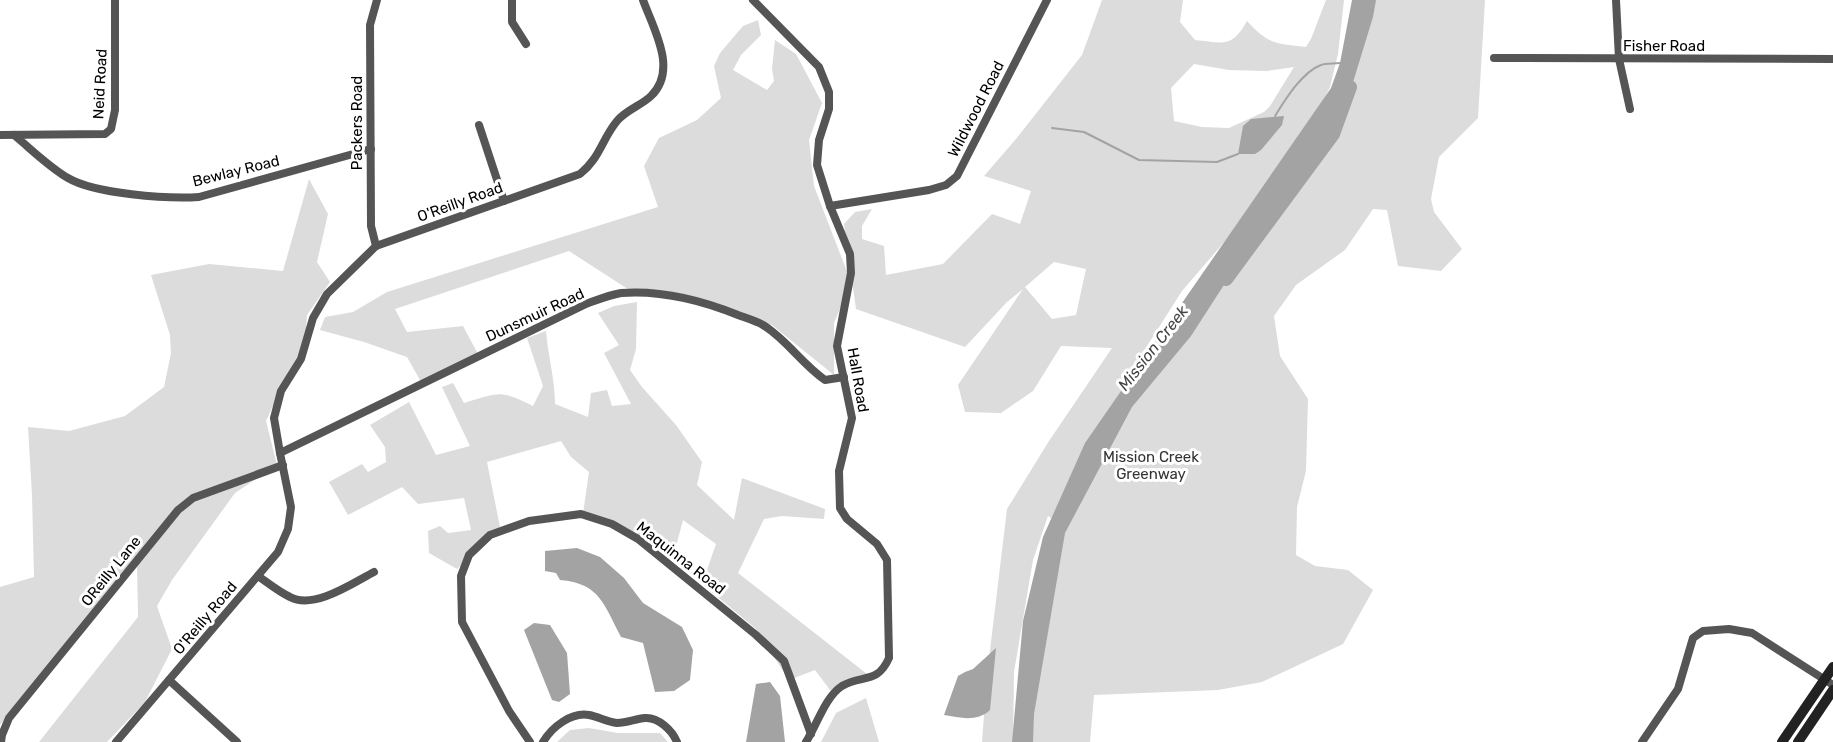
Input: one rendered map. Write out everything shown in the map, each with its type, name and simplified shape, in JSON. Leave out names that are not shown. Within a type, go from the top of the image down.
[{"type":"main road","points":[[1782,742],[1829,683],[1833,667]]},
{"type":"main road","points":[[1798,742],[1833,690]]},
{"type":"street","name":"Neid Road","points":[[0,135],[105,134],[111,129],[115,110],[115,0]]},
{"type":"street","name":"Packers Road","points":[[376,246],[371,226],[370,25],[377,0]]},
{"type":"street","points":[[512,0],[513,22],[526,45]]},
{"type":"street","name":"O'Reilly Road","points":[[280,453],[274,418],[281,391],[301,359],[313,318],[327,294],[376,246],[580,174],[591,165],[618,120],[652,96],[664,79],[665,63],[643,0]]},
{"type":"street","name":"Hall Road","points":[[753,0],[819,67],[829,92],[829,109],[819,140],[817,165],[830,206],[850,254],[851,273],[837,346],[852,418],[839,471],[840,508],[847,519],[877,544],[887,560],[889,658],[884,669],[874,677],[843,685],[831,696],[806,742]]},
{"type":"street","name":"Wildwood Road","points":[[830,206],[946,186],[957,176],[1047,0]]},
{"type":"street","points":[[1616,0],[1619,59],[1630,110]]},
{"type":"street","name":"Fisher Road","points":[[1494,58],[1833,59]]},
{"type":"street","points":[[479,125],[504,201]]},
{"type":"street","name":"Bewlay Road","points":[[14,135],[66,178],[78,183],[124,193],[173,198],[199,197],[371,149]]},
{"type":"street","name":"Dunsmuir Road","points":[[280,453],[586,304],[618,294],[647,292],[680,297],[721,308],[762,324],[783,340],[825,380],[844,377]]},
{"type":"street","points":[[280,453],[283,465]]},
{"type":"street","name":"O'Reilly Road","points":[[116,742],[278,552],[288,530],[291,507],[283,465]]},
{"type":"street","name":"OReilly Lane","points":[[1,742],[9,718],[178,510],[194,498],[283,465]]},
{"type":"street","name":"Maquinna Road","points":[[530,742],[508,711],[462,622],[460,576],[469,555],[490,535],[529,520],[581,514],[612,524],[638,539],[763,641],[783,661],[811,734]]},
{"type":"street","points":[[258,576],[292,599],[314,600],[338,592],[374,572]]},
{"type":"street","points":[[1642,742],[1678,690],[1693,638],[1703,631],[1729,628],[1752,633],[1829,683]]},
{"type":"street","points":[[169,680],[237,742]]},
{"type":"street","points":[[543,742],[548,734],[566,719],[588,715],[611,723],[624,723],[646,718],[662,723],[674,736],[676,742]]},
{"type":"green space","name":"Mission Creek Greenway","points":[[1102,0],[1183,0],[1180,22],[1195,40],[1226,42],[1232,40],[1247,21],[1261,35],[1273,42],[1306,47],[1326,0],[1344,0],[1338,54],[1330,87],[1315,117],[1262,198],[1182,291],[1133,368],[1139,371],[1300,150],[1346,59],[1358,0],[1485,0],[1478,118],[1439,157],[1431,199],[1434,212],[1462,249],[1441,271],[1398,266],[1387,210],[1373,209],[1345,250],[1296,285],[1274,316],[1280,356],[1308,399],[1306,471],[1297,507],[1296,555],[1315,566],[1348,570],[1373,590],[1343,644],[1262,682],[1218,690],[1094,695],[1090,742],[1019,742],[1054,520],[1048,516],[1033,560],[1014,672],[1013,742],[982,742],[987,675],[1007,509],[1049,441],[1112,348],[1061,346],[1033,391],[1001,413],[965,412],[958,385],[1023,289],[1007,302],[965,347],[856,309],[844,224],[855,212],[872,209],[862,226],[862,239],[884,246],[886,275],[943,264],[992,214],[1020,224],[1031,191],[984,176],[1082,55]],"holes":[[[1194,64],[1229,70],[1267,71],[1294,67],[1264,112],[1229,128],[1202,127],[1174,121],[1171,88]],[[1054,262],[1086,269],[1076,315],[1052,319],[1025,287]]]},
{"type":"green space","points":[[758,20],[761,35],[741,55],[733,70],[767,90],[774,81],[772,69],[775,40],[796,54],[822,103],[809,140],[814,186],[851,282],[834,323],[834,375],[772,325],[691,296],[634,293],[569,251],[395,309],[407,332],[463,326],[478,354],[421,382],[407,357],[320,330],[325,317],[353,312],[387,292],[658,207],[644,166],[659,138],[697,120],[721,98],[714,66],[720,53],[743,26]]},
{"type":"green space","points":[[309,179],[328,214],[317,262],[330,282],[307,315],[305,346],[286,377],[266,421],[277,465],[235,493],[172,580],[157,606],[172,649],[145,702],[107,742],[39,742],[138,617],[137,563],[0,725],[0,587],[34,577],[28,427],[69,431],[125,416],[164,387],[171,353],[170,335],[151,275],[209,264],[283,271]]},
{"type":"green space","points":[[637,302],[636,349],[630,370],[676,425],[702,462],[697,485],[734,520],[742,478],[825,509],[824,519],[782,516],[764,519],[738,573],[867,674],[830,690],[815,670],[789,680],[755,628],[702,584],[716,544],[683,520],[673,558],[583,514],[589,472],[571,457],[561,441],[487,462],[500,527],[457,569],[429,553],[428,531],[440,526],[448,533],[471,530],[464,498],[418,504],[402,487],[348,515],[329,482],[362,464],[368,472],[386,462],[385,447],[370,425],[409,402],[436,455],[470,446],[442,387],[453,383],[464,403],[498,394],[513,397],[533,406],[543,386],[527,338],[546,331],[555,404],[588,417],[591,393],[607,390],[612,406],[631,404],[604,353],[619,345],[598,313],[614,306]]},
{"type":"green space","points":[[866,698],[879,742],[821,742],[836,713]]},
{"type":"green space","points":[[589,728],[618,733],[660,733],[668,742],[557,742],[570,730]]},
{"type":"water","name":"Mission Creek","points":[[1352,0],[1376,0],[1350,92],[1311,161],[1262,226],[1191,336],[1132,407],[1065,533],[1034,714],[1033,742],[1012,742],[1023,621],[1043,537],[1085,443],[1331,88],[1340,63]]},
{"type":"water","points":[[1284,116],[1282,125],[1261,150],[1255,154],[1238,154],[1243,126],[1251,119]]},
{"type":"water","points":[[577,548],[600,557],[624,578],[643,603],[682,627],[693,650],[690,680],[674,691],[655,692],[643,643],[621,637],[605,606],[592,591],[573,582],[560,580],[556,573],[545,571],[545,551]]},
{"type":"water","points":[[534,623],[550,625],[567,653],[570,694],[559,702],[552,700],[524,630]]},
{"type":"water","points":[[996,648],[990,710],[974,718],[944,715],[958,676],[973,669]]},
{"type":"water","points":[[770,682],[780,696],[785,742],[746,742],[756,684]]},
{"type":"waterway","points":[[1275,116],[1307,74],[1321,65],[1340,63]]},
{"type":"waterway","name":"Mission Creek","points":[[1226,279],[1333,134],[1350,87]]},
{"type":"waterway","points":[[1052,128],[1084,132],[1139,160],[1217,162],[1238,154]]}]
